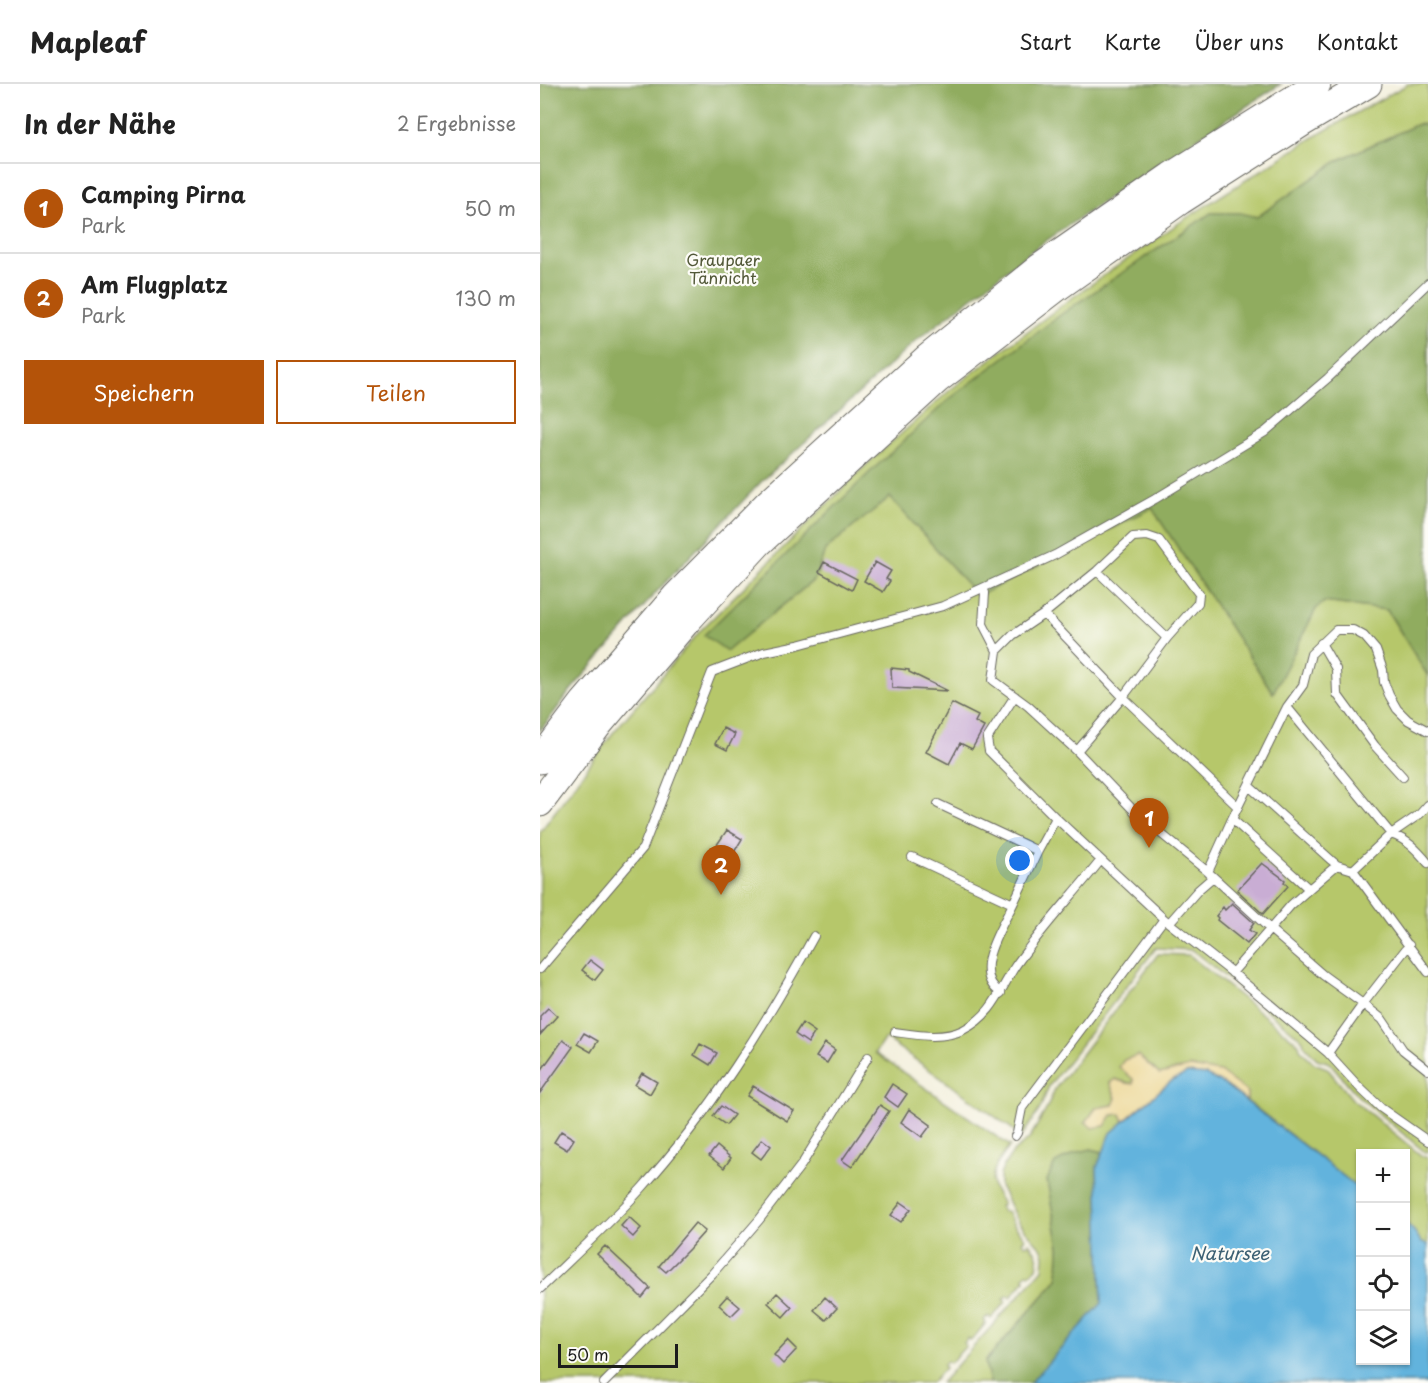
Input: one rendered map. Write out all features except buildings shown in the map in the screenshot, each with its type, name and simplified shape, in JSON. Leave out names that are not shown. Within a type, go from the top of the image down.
[{"type":"highway","points":[[540,760],[584,702],[675,597],[769,502],[927,358],[1050,260],[1171,176],[1317,84]]},
{"type":"highway","points":[[540,803],[600,723],[687,621],[759,543],[937,380],[1058,287],[1170,208],[1302,123],[1368,84]]},
{"type":"lane","points":[[540,969],[643,849],[712,672],[764,652],[943,606],[1055,555],[1155,499],[1265,432],[1328,378],[1428,283]]},
{"type":"lane","points":[[997,651],[1013,635],[1044,614],[1097,571],[1133,537],[1147,536],[1159,540],[1199,594],[1198,603],[1167,638],[1123,697],[1077,751]]},
{"type":"lane","points":[[1097,571],[1167,638]]},
{"type":"lane","points":[[984,593],[983,624],[997,651],[993,680],[1028,706],[1077,751],[1137,814],[1211,875],[1270,930],[1323,975],[1382,1019],[1403,1050],[1428,1070]]},
{"type":"lane","points":[[1044,614],[1123,697],[1238,807]]},
{"type":"lane","points":[[1015,1136],[1022,1108],[1166,921],[1211,875],[1232,819],[1287,707],[1303,685],[1311,654],[1322,643],[1336,630],[1353,630],[1364,636],[1376,650],[1383,670],[1384,682],[1397,709],[1408,720],[1428,731]]},
{"type":"lane","points":[[1322,643],[1336,669],[1337,694],[1375,747],[1403,777]]},
{"type":"lane","points":[[1015,696],[987,739],[989,751],[1056,818],[1166,921],[1328,1053],[1381,1108],[1428,1142]]},
{"type":"lane","points":[[1287,707],[1391,834],[1402,838],[1414,847],[1428,863]]},
{"type":"lane","points":[[1249,786],[1337,865],[1353,870],[1428,972]]},
{"type":"lane","points":[[938,804],[1038,852]]},
{"type":"lane","points":[[1353,870],[1391,834],[1420,814],[1428,805]]},
{"type":"lane","points":[[1001,993],[988,976],[990,952],[1056,818]]},
{"type":"lane","points":[[1232,819],[1309,889]]},
{"type":"lane","points":[[912,857],[1013,904]]},
{"type":"lane","points":[[895,1032],[939,1036],[960,1032],[978,1022],[1001,993],[1015,966],[1033,942],[1101,860]]},
{"type":"lane","points":[[1232,973],[1291,905],[1337,865]]},
{"type":"lane","points":[[540,1289],[619,1213],[681,1141],[722,1088],[775,1006],[814,936]]},
{"type":"lane","points":[[1328,1053],[1409,945]]},
{"type":"lane","points":[[604,1383],[712,1274],[759,1220],[802,1164],[868,1057]]},
{"type":"green space","name":"Graupaer Tännicht","points":[[540,84],[1281,84],[1162,161],[1030,252],[916,341],[761,482],[660,588],[571,690],[540,731]]},
{"type":"green space","points":[[1408,84],[1428,84],[1428,125],[1418,124],[1339,160],[1257,217],[1240,213],[1211,213],[1063,313],[949,400],[726,651],[815,579],[825,550],[890,496],[978,596],[1152,507],[1273,693],[1316,609],[1324,602],[1387,610],[1428,676],[1428,1153],[1358,1096],[1330,1063],[1317,1059],[1304,1045],[1303,1040],[1192,950],[1156,948],[1049,1086],[1040,1109],[1022,1136],[885,1038],[875,1053],[1010,1146],[995,1170],[993,1186],[1003,1204],[1000,1206],[1003,1212],[1007,1211],[1014,1225],[1025,1238],[1022,1242],[1026,1245],[1029,1243],[1038,1258],[1037,1268],[1030,1274],[1027,1273],[1025,1280],[1011,1297],[1008,1295],[1004,1299],[1006,1302],[991,1319],[988,1316],[984,1320],[986,1323],[971,1341],[968,1338],[964,1343],[966,1346],[950,1363],[947,1361],[943,1365],[945,1368],[931,1383],[540,1383],[540,832],[612,734],[700,631],[865,466],[950,390],[1066,302],[1186,218],[1317,135]]},
{"type":"green space","points":[[1418,124],[1428,125],[1428,676],[1387,610],[1324,602],[1316,609],[1273,693],[1152,508],[978,596],[890,497],[825,550],[815,579],[727,651],[704,635],[868,474],[948,400],[1063,313],[1211,213],[1240,213],[1257,217],[1339,160]]},
{"type":"green space","points":[[1158,954],[1189,955],[1299,1044],[1300,1049],[1314,1063],[1327,1068],[1353,1100],[1422,1156],[1428,1158],[1428,1244],[1422,1243],[1410,1227],[1410,1149],[1356,1149],[1356,1186],[1247,1101],[1247,1092],[1175,1070],[1159,1074],[1151,1066],[1134,1079],[1133,1084],[1115,1079],[1110,1083],[1116,1099],[1113,1105],[1096,1108],[1086,1122],[1121,1114],[1124,1121],[1111,1133],[1103,1152],[1091,1149],[1047,1180],[1059,1247],[1058,1279],[985,1361],[990,1383],[941,1383],[1043,1269],[1042,1249],[1018,1222],[1000,1186],[1000,1175],[1014,1151],[1029,1139],[1055,1089]]},
{"type":"green space","points":[[1091,1149],[1103,1152],[1097,1167],[1102,1303],[1030,1383],[990,1383],[985,1362],[1058,1279],[1059,1247],[1047,1180],[1055,1163],[1075,1153]]},
{"type":"sand","points":[[1138,1055],[1159,1074],[1190,1067],[1220,1072],[1247,1092],[1247,1101],[1206,1075],[1187,1073],[1170,1082],[1124,1121],[1121,1114],[1112,1115],[1105,1126],[1092,1128],[1086,1122],[1096,1108],[1113,1105],[1116,1098],[1110,1083],[1115,1079],[1133,1084],[1133,1079],[1119,1067],[1124,1060]]},
{"type":"water","name":"Natursee","points":[[1187,1073],[1206,1075],[1225,1085],[1356,1186],[1356,1365],[1410,1365],[1410,1227],[1422,1243],[1428,1244],[1428,1383],[1030,1383],[1102,1303],[1097,1167],[1111,1133],[1170,1082]]},
{"type":"place","name":"Camping Pirna","points":[[1149,848]]},
{"type":"place","name":"Am Flugplatz","points":[[721,895]]}]
